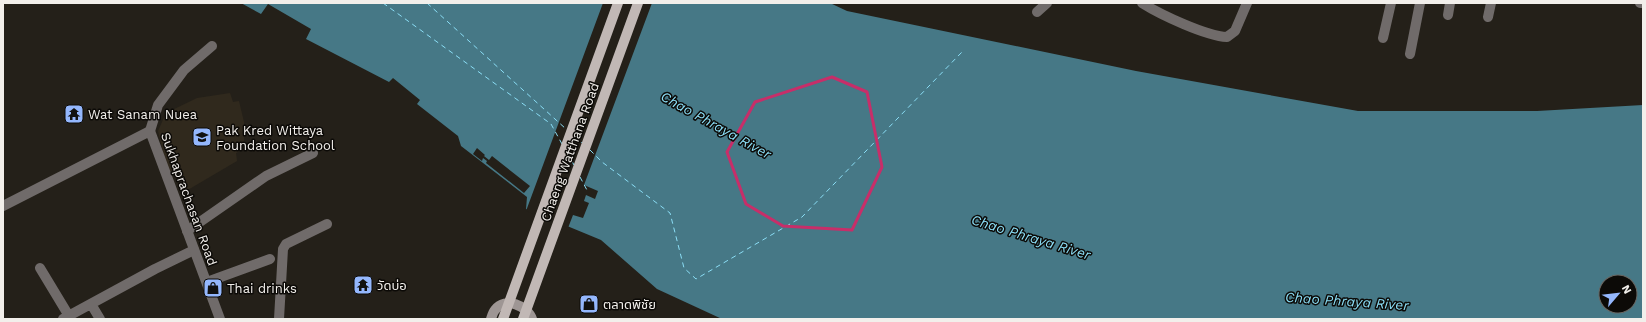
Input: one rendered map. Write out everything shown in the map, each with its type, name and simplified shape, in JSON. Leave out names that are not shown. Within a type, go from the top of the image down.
[{"type":"main road","name":"Chaeng Watthana Road","points":[[503,319],[618,3]]},
{"type":"main road","name":"Chaeng Watthana Road","points":[[523,319],[638,3]]},
{"type":"main road","points":[[491,319],[495,310],[501,305],[513,304],[524,307],[532,319]]},
{"type":"street","points":[[1037,12],[1047,3]]},
{"type":"street","points":[[1142,3],[1180,22],[1203,31],[1227,37],[1235,31],[1247,3]]},
{"type":"street","points":[[1383,38],[1391,3]]},
{"type":"street","points":[[1410,54],[1420,3]]},
{"type":"street","points":[[1448,15],[1450,3]]},
{"type":"street","points":[[1488,17],[1491,3]]},
{"type":"street","points":[[150,131],[158,105],[184,70],[212,46]]},
{"type":"street","name":"Sukhaprachasan Road","points":[[3,206],[150,131],[220,319]]},
{"type":"street","points":[[187,231],[266,176],[314,153]]},
{"type":"street","points":[[279,319],[283,249],[286,244],[327,224]]},
{"type":"street","points":[[40,268],[66,317],[155,269],[194,250]]},
{"type":"street","points":[[207,282],[270,259]]},
{"type":"street","points":[[91,304],[100,319]]},
{"type":"highlighted area","points":[[832,77],[867,92],[882,167],[852,230],[783,226],[746,204],[727,152],[755,102]]},
{"type":"shaded area","name":"Pak Kred Wittaya Foundation School","points":[[230,93],[233,102],[239,101],[244,122],[244,144],[239,146],[240,151],[236,153],[237,161],[186,191],[179,170],[168,171],[164,156],[158,131],[166,113],[197,98]]},
{"type":"water","name":"Chao Phraya River","points":[[241,3],[830,3],[847,11],[1136,71],[1358,111],[1537,111],[1643,105],[1643,319],[722,319],[657,289],[601,240],[526,209],[527,197],[461,146],[458,136],[417,104],[420,100],[393,78],[389,82],[306,39],[311,29],[268,4],[261,14]]},
{"type":"pier","points":[[603,3],[652,3],[584,185],[598,191],[595,199],[586,195],[584,201],[589,203],[583,218],[573,215],[568,228],[526,211]]},
{"type":"pier","points":[[477,148],[489,160],[492,156],[530,186],[524,193],[486,163],[487,161],[483,158],[482,161],[473,154]]},
{"type":"ferry route","points":[[383,3],[551,124],[562,144]]},
{"type":"ferry route","points":[[427,3],[566,129]]},
{"type":"ferry route","points":[[590,150],[602,162],[670,213],[684,268],[696,279],[802,217],[962,52]]},
{"type":"ferry route","points":[[575,136],[583,144]]},
{"type":"ferry route","points":[[568,154],[574,165]]},
{"type":"ferry route","points":[[580,177],[588,192]]},
{"type":"place","name":"Wat Sanam Nuea","points":[[74,114]]},
{"type":"place","name":"Pak Kred Wittaya Foundation School","points":[[202,137]]},
{"type":"place","name":"วัดบ่อ","points":[[363,285]]},
{"type":"place","name":"Thai drinks","points":[[213,288]]},
{"type":"place","name":"ตลาดพิชัย","points":[[589,304]]}]
